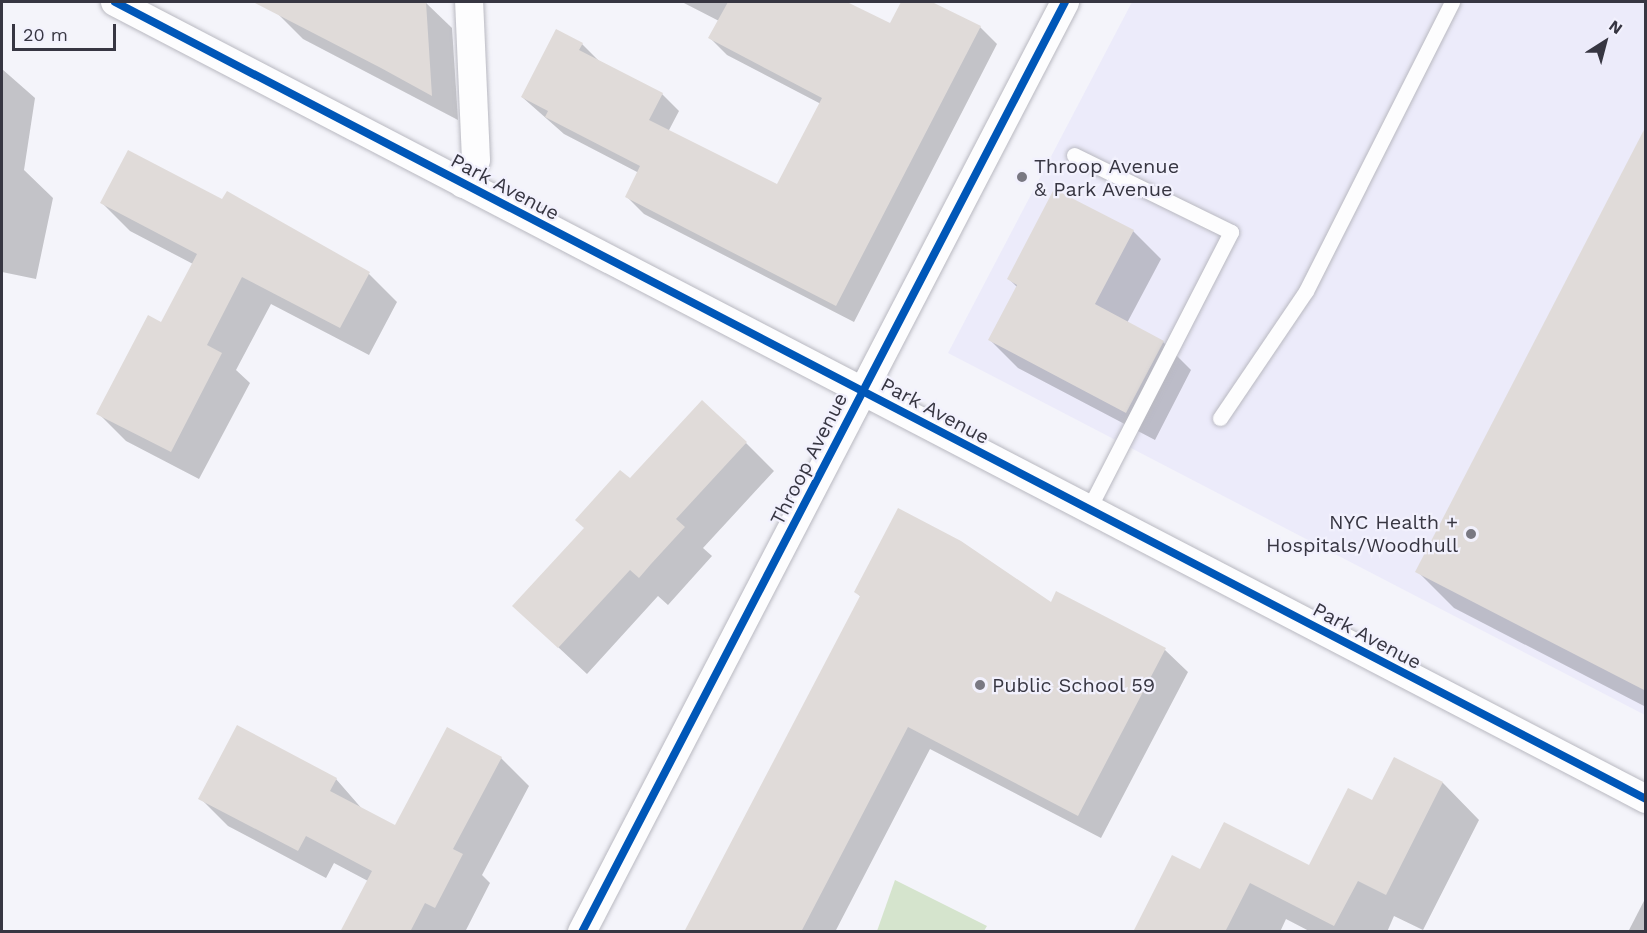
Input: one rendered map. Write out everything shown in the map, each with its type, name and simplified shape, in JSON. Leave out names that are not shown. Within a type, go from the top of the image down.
[{"type":"street","name":"Park Avenue","points":[[115,2],[1646,799]]},
{"type":"street","points":[[463,184],[476,160],[469,2]]},
{"type":"street","name":"Throop Avenue","points":[[582,932],[1063,2]]},
{"type":"lane","points":[[1220,418],[1306,291],[1452,2]]},
{"type":"lane","points":[[1074,155],[1231,232],[1088,510]]},
{"type":"shaded area","name":"NYC Health + Hospitals/Woodhull","points":[[1132,2],[1645,2],[1645,715],[948,353]]},
{"type":"green space","points":[[895,880],[987,926],[984,931],[877,931]]},
{"type":"building","points":[[253,2],[426,2],[432,96],[381,68]]},
{"type":"building","points":[[728,2],[847,2],[890,23],[901,2],[932,2],[981,26],[836,306],[625,197],[640,166],[545,117],[548,111],[521,97],[556,29],[583,43],[579,50],[663,93],[649,120],[777,184],[822,98],[708,38]]},
{"type":"building","points":[[1646,126],[1646,691],[1415,572]]},
{"type":"building","points":[[128,150],[222,199],[227,191],[370,272],[340,328],[242,277],[207,345],[222,353],[171,452],[96,414],[148,315],[161,322],[197,254],[100,203]]},
{"type":"building","points":[[1054,189],[1134,230],[1095,304],[1164,341],[1126,413],[988,340],[1017,285],[1007,279]]},
{"type":"building","points":[[702,400],[747,442],[676,519],[685,527],[639,578],[630,570],[558,648],[512,606],[584,528],[575,520],[620,470],[630,478]]},
{"type":"building","name":"Public School 59","points":[[898,508],[961,541],[1051,602],[1056,591],[1166,648],[1078,816],[908,727],[801,932],[684,932],[860,596],[854,592]]},
{"type":"building","points":[[237,725],[337,778],[330,791],[395,825],[447,727],[502,757],[453,849],[463,854],[435,908],[425,903],[410,932],[340,932],[372,871],[306,836],[298,851],[198,799]]},
{"type":"building","points":[[1394,757],[1443,782],[1386,895],[1358,881],[1334,926],[1250,883],[1225,932],[1133,932],[1172,855],[1200,869],[1224,822],[1309,865],[1348,788],[1372,800]]},
{"type":"cycle path","points":[[115,2],[1646,799]]},
{"type":"cycle path","points":[[582,932],[1065,2]]},
{"type":"place","name":"Throop Avenue & Park Avenue","points":[[1022,177]]},
{"type":"place","name":"NYC Health + Hospitals/Woodhull","points":[[1471,534]]},
{"type":"place","name":"Public School 59","points":[[980,685]]}]
